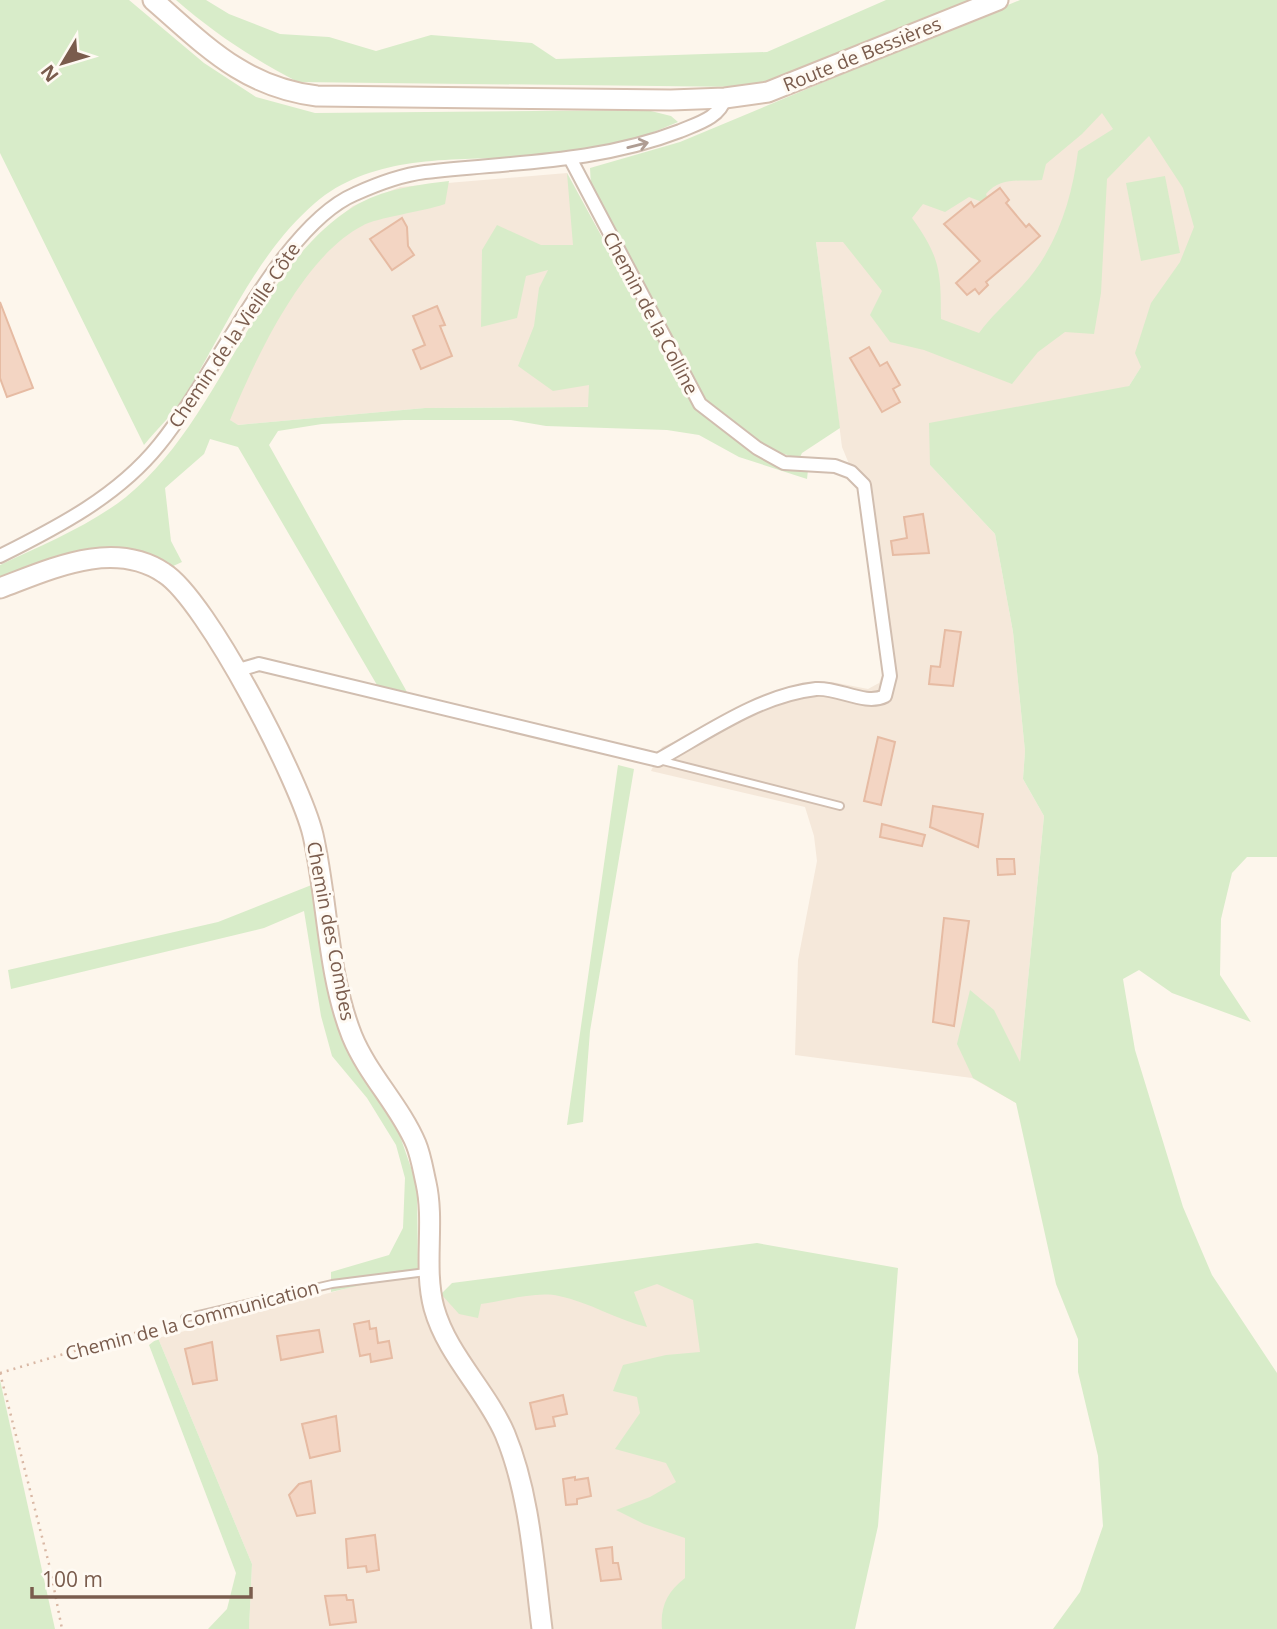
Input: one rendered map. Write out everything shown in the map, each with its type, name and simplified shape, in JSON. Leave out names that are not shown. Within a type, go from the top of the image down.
[{"type":"street","name":"Route de Bessières","points":[[153,0],[250,78],[293,93],[372,97],[724,98],[768,92],[802,80],[998,0]]},
{"type":"street","name":"Chemin de la Vieille Côte","points":[[0,556],[54,529],[133,474],[188,407],[287,252],[324,211],[379,183],[422,172],[571,160],[650,142],[703,122],[716,113],[724,98]]},
{"type":"street","name":"Chemin de la Colline","points":[[571,160],[699,404],[757,448],[783,463],[835,466],[851,472],[864,485],[890,676],[885,696],[868,699],[835,689],[816,689],[789,695],[753,708],[658,760]]},
{"type":"street","name":"Chemin des Combes","points":[[0,588],[83,560],[120,558],[150,565],[178,583],[190,596],[235,671],[298,791],[312,833],[341,1002],[352,1036],[368,1068],[416,1144],[428,1188],[428,1272],[441,1325],[492,1409],[510,1448],[522,1495],[542,1629]]},
{"type":"street","points":[[235,671],[259,664],[658,760]]},
{"type":"lane","points":[[658,760],[840,806]]},
{"type":"lane","name":"Chemin de la Communication","points":[[185,1318],[332,1284],[428,1272]]},
{"type":"path","name":"Chemin de la Communication","points":[[0,1373],[185,1318]]},
{"type":"path","points":[[0,1373],[50,1567],[62,1629]]},
{"type":"shaded area","points":[[1191,71],[1246,203],[1129,386],[930,465],[995,534],[1013,632],[1025,751],[1023,779],[1044,816],[1016,1103],[972,1078],[795,1055],[798,960],[817,861],[814,836],[805,807],[651,771],[662,747],[802,685],[832,682],[868,689],[879,683],[884,670],[859,488],[842,447],[816,242],[899,201]]},
{"type":"shaded area","points":[[567,173],[694,406],[425,408],[237,425],[205,403],[281,279],[321,232],[353,206],[400,187]]},
{"type":"shaded area","points":[[732,1265],[701,1629],[249,1629],[252,1564],[158,1338],[405,1273],[438,1270],[441,1294]]},
{"type":"green space","points":[[0,0],[129,0],[204,63],[256,97],[315,113],[647,110],[671,116],[678,122],[623,143],[581,153],[402,165],[371,172],[342,185],[315,203],[275,245],[243,294],[185,396],[144,445],[0,153]]},
{"type":"green space","points":[[176,0],[206,0],[229,14],[280,34],[329,37],[376,51],[431,35],[532,43],[556,59],[767,52],[886,0],[972,0],[780,80],[744,87],[298,82],[234,45]]},
{"type":"green space","points":[[1020,0],[1277,0],[1277,857],[1247,857],[1232,873],[1221,919],[1220,975],[1251,1022],[1172,993],[1139,970],[1123,979],[1135,1050],[1183,1207],[1212,1275],[1277,1373],[1277,1629],[1053,1629],[1080,1592],[1103,1526],[1098,1456],[1078,1372],[1078,1339],[1056,1284],[1016,1103],[973,1078],[957,1044],[970,990],[994,1010],[1020,1062],[1044,816],[1023,779],[1025,751],[1013,632],[995,534],[930,465],[929,423],[1129,386],[1141,367],[1135,353],[1151,303],[1180,262],[1194,227],[1183,188],[1149,136],[1107,179],[1101,293],[1094,334],[1065,332],[1038,352],[1012,384],[924,350],[890,342],[870,315],[882,291],[843,242],[816,242],[840,428],[802,453],[799,459],[763,447],[724,418],[691,383],[591,187],[590,168],[680,142]],"holes":[[[1102,113],[1113,129],[1078,151],[1072,187],[1061,222],[1045,255],[1023,285],[979,333],[941,319],[937,265],[928,243],[912,218],[923,204],[945,212],[969,197],[990,205],[986,194],[998,185],[1012,181],[1042,180],[1046,164]]]},
{"type":"green space","points":[[567,173],[694,406],[754,452],[808,470],[807,479],[739,457],[699,435],[667,430],[546,426],[511,420],[404,420],[322,424],[278,431],[269,445],[407,692],[377,685],[238,447],[210,439],[204,454],[165,488],[171,541],[182,562],[171,567],[141,553],[105,548],[69,554],[0,579],[0,565],[97,517],[126,497],[159,466],[187,429],[289,268],[319,234],[353,207],[387,192],[449,181],[445,204],[362,226],[340,241],[320,261],[300,285],[267,340],[230,420],[238,425],[425,408],[588,407],[589,385],[553,391],[518,366],[534,326],[539,288],[548,270],[526,276],[517,318],[481,327],[482,250],[497,225],[541,245],[573,245]]},
{"type":"green space","points":[[1165,176],[1180,253],[1141,261],[1126,183]]},
{"type":"green space","points":[[618,765],[634,769],[590,1031],[583,1122],[567,1125]]},
{"type":"green space","points":[[314,884],[329,991],[344,1044],[400,1136],[417,1185],[418,1272],[331,1292],[331,1272],[389,1255],[403,1228],[405,1178],[396,1145],[367,1098],[332,1056],[321,1016],[304,911],[264,928],[11,989],[8,970],[218,922]]},
{"type":"green space","points":[[757,1243],[898,1268],[878,1526],[855,1629],[662,1629],[666,1600],[685,1578],[685,1538],[644,1524],[616,1510],[650,1497],[676,1482],[666,1463],[615,1449],[640,1413],[637,1397],[613,1391],[623,1365],[666,1355],[700,1352],[693,1300],[657,1284],[634,1292],[647,1327],[581,1302],[550,1295],[481,1304],[478,1318],[459,1314],[441,1294],[452,1283]]},
{"type":"green space","points":[[158,1338],[252,1564],[249,1629],[208,1629],[227,1609],[236,1573],[149,1345]]},
{"type":"green space","points":[[0,1380],[55,1629],[0,1629]]},
{"type":"building","points":[[1000,188],[1009,200],[1006,203],[1026,227],[1029,224],[1040,236],[986,282],[988,285],[979,294],[975,289],[967,295],[956,283],[980,261],[944,224],[971,202],[974,207]]},
{"type":"building","points":[[402,218],[407,227],[408,246],[414,255],[392,270],[370,239]]},
{"type":"building","points":[[0,302],[33,388],[7,397],[0,378]]},
{"type":"building","points":[[437,306],[445,325],[440,326],[452,356],[421,369],[413,350],[425,345],[413,316]]},
{"type":"building","points":[[869,347],[880,366],[887,362],[900,385],[893,389],[900,402],[882,412],[850,358]]},
{"type":"building","points":[[923,514],[929,553],[893,555],[891,541],[907,538],[904,517]]},
{"type":"building","points":[[945,630],[961,632],[953,686],[929,684],[931,666],[940,667]]},
{"type":"building","points":[[878,737],[895,742],[881,805],[864,801]]},
{"type":"building","points":[[933,806],[983,814],[978,847],[930,827]]},
{"type":"building","points":[[882,824],[925,835],[922,846],[880,837]]},
{"type":"building","points":[[997,859],[1014,859],[1015,874],[998,875]]},
{"type":"building","points":[[944,918],[969,921],[954,1026],[933,1022]]},
{"type":"building","points":[[369,1321],[370,1329],[376,1328],[378,1343],[389,1341],[392,1358],[371,1362],[370,1354],[360,1356],[354,1324]]},
{"type":"building","points":[[319,1330],[323,1352],[281,1360],[277,1336]]},
{"type":"building","points":[[212,1342],[217,1380],[193,1384],[185,1349]]},
{"type":"building","points":[[563,1395],[567,1414],[553,1417],[555,1426],[536,1429],[530,1403]]},
{"type":"building","points":[[336,1416],[340,1451],[310,1458],[302,1424]]},
{"type":"building","points":[[575,1477],[575,1480],[588,1478],[591,1496],[577,1499],[577,1504],[566,1505],[563,1479]]},
{"type":"building","points":[[311,1481],[315,1513],[297,1516],[289,1495],[299,1484]]},
{"type":"building","points":[[375,1535],[379,1570],[367,1572],[366,1566],[348,1568],[346,1539]]},
{"type":"building","points":[[612,1547],[613,1563],[618,1563],[621,1579],[601,1581],[596,1549]]},
{"type":"building","points":[[346,1595],[347,1600],[353,1600],[356,1622],[330,1625],[325,1596]]}]
